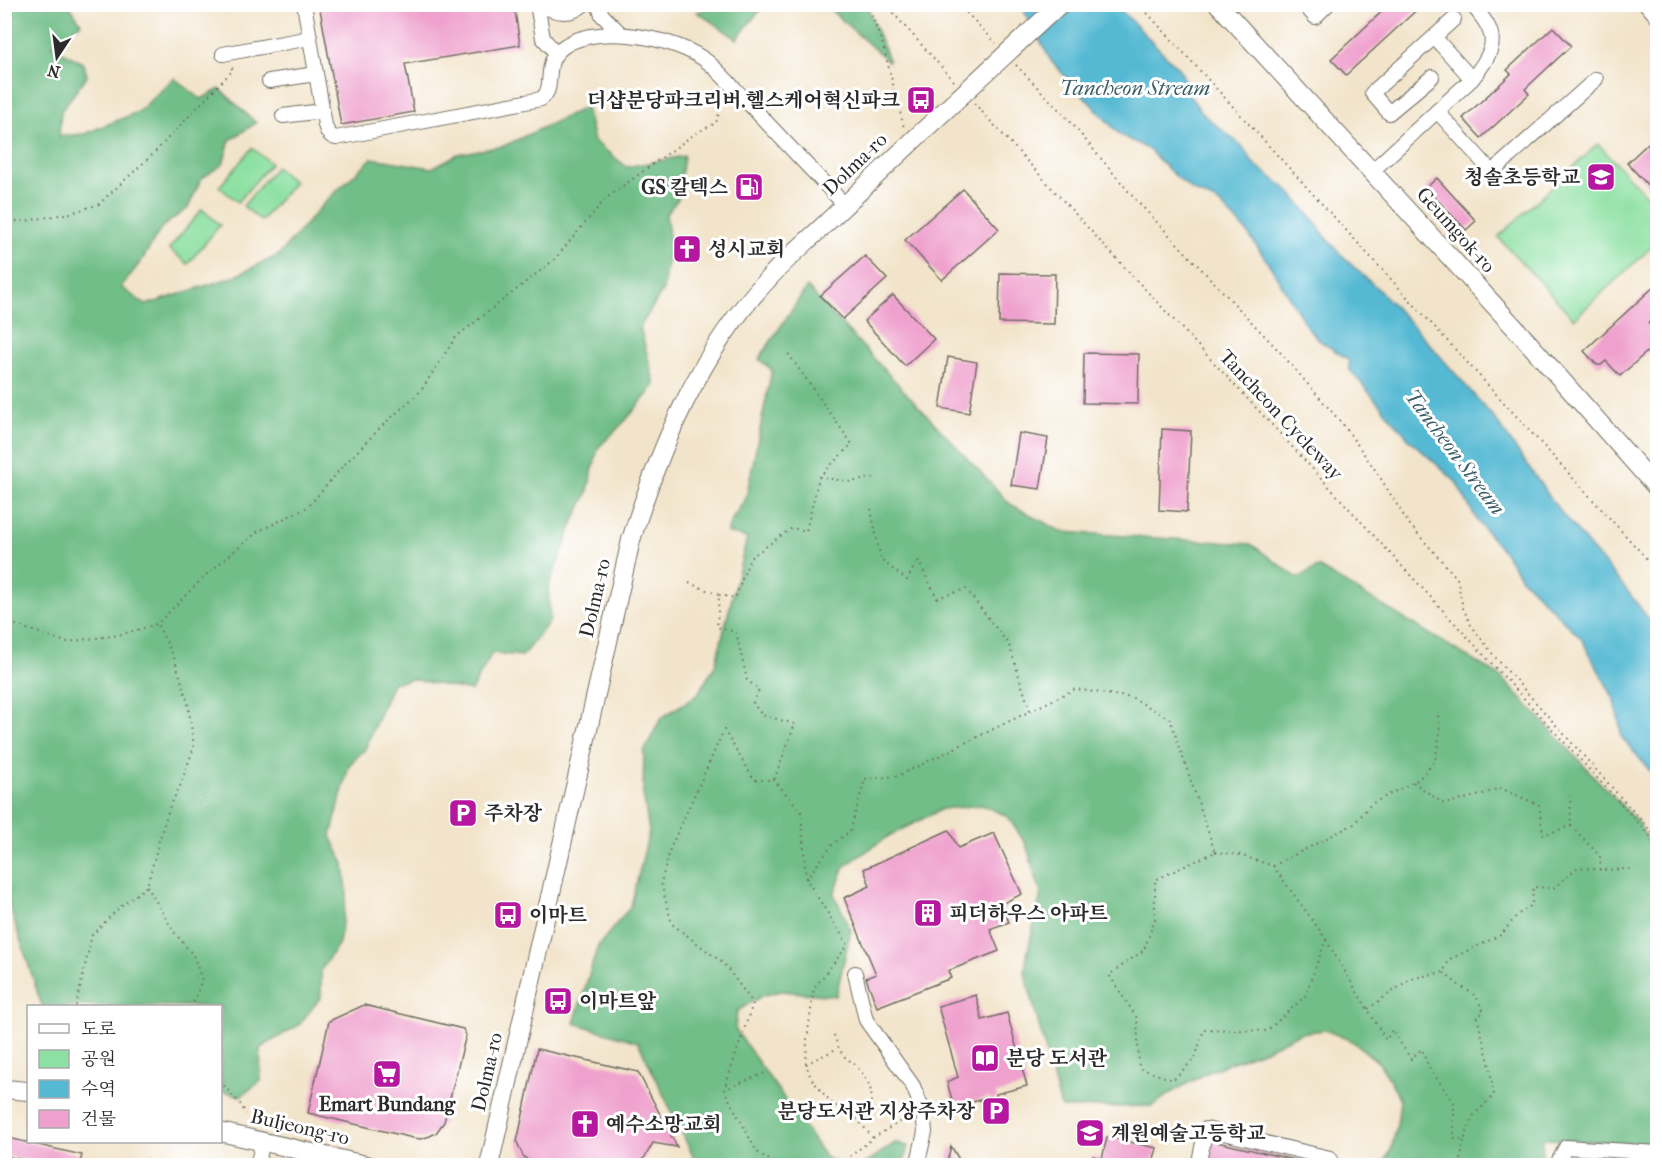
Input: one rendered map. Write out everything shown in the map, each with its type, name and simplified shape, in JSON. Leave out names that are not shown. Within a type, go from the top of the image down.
[{"type":"main road","name":"Dolma-ro","points":[[489,1166],[628,552],[645,496],[694,383],[740,311],[768,278],[1060,4]]},
{"type":"main road","name":"Geumgok-ro","points":[[1218,4],[1526,340],[1658,489]]},
{"type":"main road","points":[[4,1089],[27,1090]]},
{"type":"main road","name":"Buljeong-ro","points":[[222,1132],[370,1166]]},
{"type":"street","points":[[304,4],[327,132],[336,138],[541,99],[546,95],[549,87],[550,65],[556,53],[565,45],[577,39],[592,36],[621,34],[680,47],[709,63],[845,205]]},
{"type":"street","points":[[539,4],[556,12],[574,10],[584,4]]},
{"type":"street","points":[[539,4],[543,38],[556,53]]},
{"type":"street","points":[[598,4],[602,15],[621,34]]},
{"type":"street","points":[[1304,4],[1315,17],[1328,4]]},
{"type":"street","points":[[1372,171],[1472,79],[1481,68],[1488,55],[1492,38],[1490,28],[1484,18],[1471,4]]},
{"type":"street","points":[[1646,4],[1658,18]]},
{"type":"street","points":[[1432,77],[1389,113],[1372,93],[1454,18]]},
{"type":"street","points":[[1434,37],[1472,79]]},
{"type":"street","points":[[223,54],[310,38]]},
{"type":"street","points":[[269,81],[316,74]]},
{"type":"street","points":[[1437,111],[1492,172],[1596,80]]},
{"type":"street","points":[[283,116],[322,111]]},
{"type":"street","points":[[855,973],[866,1020],[894,1066],[913,1086],[922,1111],[925,1132],[917,1166]]},
{"type":"street","points":[[1197,1166],[1206,1129],[1330,1158],[1328,1166]]},
{"type":"street","points":[[257,1166],[263,1142]]},
{"type":"street","points":[[1556,1166],[1566,1147],[1658,1153]]},
{"type":"path","points":[[867,4],[883,45],[908,145]]},
{"type":"path","points":[[885,4],[957,83]]},
{"type":"path","points":[[958,4],[997,45]]},
{"type":"path","points":[[1138,4],[1658,571]]},
{"type":"path","points":[[4,222],[25,221],[71,213],[99,204],[152,155],[233,70],[223,54]]},
{"type":"path","points":[[1013,61],[1068,119],[1134,198],[1280,352],[1345,427],[1409,524],[1457,578],[1463,608],[1471,625],[1495,657],[1658,839]]},
{"type":"path","points":[[4,621],[66,642],[119,635],[157,624],[207,574],[257,532],[308,507],[343,466],[383,425],[420,392],[456,337],[554,260],[605,199],[696,133],[716,123],[729,83]]},
{"type":"path","name":"Tancheon Cycleway","points":[[973,101],[1658,844]]},
{"type":"path","points":[[689,583],[719,595],[735,598],[750,558],[792,528],[806,531],[819,477],[852,444],[787,352]]},
{"type":"path","points":[[819,477],[850,482],[877,477]]},
{"type":"path","points":[[870,510],[880,560],[907,580],[918,560],[936,598],[966,589],[1009,645],[1030,712]]},
{"type":"path","points":[[719,595],[717,627],[736,632],[747,680],[759,690],[753,703],[762,715],[795,724],[774,780]]},
{"type":"path","points":[[76,1005],[92,935],[119,908],[147,886],[169,808],[180,786],[194,747],[188,704],[174,657],[157,624]]},
{"type":"path","points":[[806,879],[833,844],[850,831],[865,779],[898,776],[1075,689],[1133,698],[1170,718],[1215,852]]},
{"type":"path","points":[[1273,866],[1354,824],[1371,804],[1419,779],[1436,761],[1440,732],[1438,714]]},
{"type":"path","points":[[779,1166],[757,1152],[724,1090],[753,1003],[724,964],[672,924],[661,884],[670,849],[724,730],[754,780],[774,780],[801,811],[806,879],[848,945],[814,988],[806,1064],[811,1078],[820,1091],[832,1103],[858,1120],[873,1138]]},
{"type":"path","points":[[1413,782],[1444,804],[1500,788],[1539,805],[1543,835],[1571,826]]},
{"type":"path","points":[[1570,796],[1571,826],[1600,856],[1600,870]]},
{"type":"path","points":[[1326,939],[1305,996],[1267,1031],[1204,1029],[1195,1058],[1173,1080],[1139,1068],[1137,1018],[1109,975],[1144,950],[1155,919],[1155,880],[1215,852],[1240,855],[1273,866],[1326,939],[1386,1040],[1392,1030],[1411,1059],[1422,1048],[1428,1066],[1454,1103],[1454,1138],[1464,1140]]},
{"type":"path","points":[[1443,972],[1450,958],[1502,935],[1517,915],[1532,905],[1533,887],[1554,888],[1578,867],[1600,870],[1632,869]]},
{"type":"path","points":[[147,886],[174,932],[193,955],[202,980],[192,1005]]},
{"type":"path","points":[[1368,1010],[1410,979],[1443,972]]},
{"type":"path","points":[[1443,972],[1476,996],[1484,1012],[1477,1017],[1489,1062],[1494,1095],[1474,1115],[1464,1140],[1460,1166]]},
{"type":"path","points":[[834,1035],[838,1048],[855,1064],[871,1093],[870,1107],[867,1113],[858,1120]]},
{"type":"path","points":[[806,1064],[838,1048]]},
{"type":"path","points":[[724,1090],[767,1072]]},
{"type":"path","points":[[222,1084],[246,1114]]},
{"type":"path","points":[[838,1166],[873,1138],[911,1115]]},
{"type":"path","points":[[146,1166],[148,1156]]},
{"type":"green space","points":[[4,5],[69,5],[81,23],[52,46],[84,64],[87,76],[61,111],[59,136],[84,134],[138,112],[174,78],[201,99],[220,89],[256,123],[230,140],[223,164],[201,179],[188,208],[162,227],[142,260],[121,287],[146,305],[233,277],[279,255],[325,202],[372,158],[432,168],[458,154],[504,146],[586,107],[594,141],[627,167],[684,156],[678,199],[666,214],[670,243],[663,290],[640,327],[655,385],[627,419],[598,448],[587,494],[573,523],[548,588],[550,621],[522,656],[492,653],[471,691],[413,679],[392,683],[365,749],[349,765],[331,836],[344,864],[347,892],[339,943],[321,970],[321,997],[299,1025],[260,1048],[261,1081],[241,1096],[222,1091],[222,1005],[42,1005],[5,893]]},
{"type":"green space","points":[[722,5],[764,5],[737,39],[697,12]]},
{"type":"green space","points":[[825,5],[863,5],[869,11],[889,62]]},
{"type":"green space","points":[[1598,144],[1657,207],[1657,242],[1574,319],[1498,237]]},
{"type":"green space","points":[[252,148],[271,163],[238,202],[219,187]]},
{"type":"green space","points":[[276,167],[294,182],[261,221],[243,206]]},
{"type":"green space","points":[[202,209],[220,225],[188,264],[169,249]]},
{"type":"green space","points":[[807,287],[1010,504],[1062,532],[1251,544],[1298,578],[1318,567],[1500,676],[1638,823],[1657,857],[1657,1144],[1543,1139],[1542,1165],[1383,1165],[1391,1150],[1400,1100],[1379,1063],[1352,1041],[1325,1030],[1300,1033],[1265,1050],[1212,1070],[1152,1106],[1061,1108],[1025,973],[1041,894],[1026,844],[1007,816],[982,805],[942,809],[889,836],[845,866],[834,894],[851,930],[836,996],[781,991],[762,996],[737,1011],[735,1029],[826,1158],[844,1165],[690,1165],[693,1156],[638,1042],[574,1023],[598,946],[631,906],[649,832],[643,793],[644,752],[661,718],[697,695],[715,666],[747,538],[727,533],[731,521],[746,498],[772,370],[759,359]]},
{"type":"green space","points":[[895,1143],[908,1146],[903,1165],[863,1165]]},
{"type":"water","name":"Tancheon Stream","points":[[1021,5],[1116,5],[1181,71],[1189,95],[1205,116],[1243,147],[1253,163],[1287,189],[1343,257],[1377,288],[1419,332],[1494,418],[1559,510],[1657,630],[1657,779],[1622,738],[1615,701],[1581,638],[1521,578],[1507,556],[1478,522],[1456,482],[1410,440],[1349,369],[1349,360],[1320,341],[1307,327],[1247,232],[1219,203],[1192,190],[1148,149],[1120,135],[1051,61]]},
{"type":"building","points":[[319,4],[514,4],[520,45],[405,64],[414,112],[341,125]]},
{"type":"building","points":[[1390,4],[1423,4],[1346,75],[1331,59]]},
{"type":"building","points":[[1553,27],[1571,46],[1525,89],[1529,94],[1481,138],[1463,118],[1511,74],[1507,70]]},
{"type":"building","points":[[1658,134],[1658,196],[1627,163]]},
{"type":"building","points":[[1437,178],[1476,221],[1466,230],[1426,188]]},
{"type":"building","points":[[963,189],[999,229],[942,280],[905,240]]},
{"type":"building","points":[[865,256],[887,279],[843,319],[820,296]]},
{"type":"building","points":[[1000,273],[1055,274],[1054,324],[999,323]]},
{"type":"building","points":[[1658,283],[1658,320],[1654,317],[1648,323],[1658,333],[1658,342],[1620,376],[1606,361],[1597,365],[1584,351]]},
{"type":"building","points":[[893,295],[934,339],[905,366],[864,321]]},
{"type":"building","points":[[1084,353],[1139,354],[1138,404],[1083,403]]},
{"type":"building","points":[[948,357],[977,362],[969,413],[940,408]]},
{"type":"building","points":[[1162,429],[1191,431],[1187,512],[1159,510]]},
{"type":"building","points":[[1019,433],[1048,438],[1040,489],[1011,485]]},
{"type":"building","name":"피더하우스 아파트","points":[[949,830],[958,848],[994,833],[1022,894],[1001,904],[1009,922],[990,929],[999,951],[948,971],[951,978],[877,1007],[866,978],[876,974],[844,898],[870,886],[864,869]]},
{"type":"building","points":[[976,995],[982,1020],[1007,1013],[1027,1086],[996,1094],[997,1098],[991,1101],[990,1097],[954,1107],[947,1082],[958,1077],[938,1006]]},
{"type":"building","name":"Emart Bundang","points":[[364,1005],[463,1029],[466,1035],[444,1122],[436,1133],[421,1139],[413,1138],[308,1113],[329,1021]]},
{"type":"building","points":[[537,1049],[638,1072],[677,1147],[653,1143],[645,1157],[634,1166],[535,1166],[523,1156],[517,1142]]},
{"type":"building","points":[[4,1137],[82,1155],[79,1166],[48,1166],[38,1163],[37,1166],[29,1166],[30,1161],[4,1156]]},
{"type":"building","points":[[1107,1137],[1157,1148],[1153,1162],[1165,1166],[1091,1166],[1093,1156],[1102,1159]]},
{"type":"building","points":[[1208,1140],[1317,1165],[1317,1166],[1201,1166]]},
{"type":"building","points":[[951,1146],[963,1166],[946,1166]]},
{"type":"place","name":"더샵분당파크리버.헬스케어혁신파크","points":[[921,100]]},
{"type":"place","name":"청솔초등학교","points":[[1601,177]]},
{"type":"place","name":"GS 칼텍스","points":[[749,187]]},
{"type":"place","name":"성시교회","points":[[687,249]]},
{"type":"place","name":"주차장","points":[[463,813]]},
{"type":"place","name":"피더하우스 아파트","points":[[928,913]]},
{"type":"place","name":"이마트","points":[[508,915]]},
{"type":"place","name":"이마트앞","points":[[558,1001]]},
{"type":"place","name":"분당 도서관","points":[[985,1058]]},
{"type":"place","name":"Emart Bundang","points":[[387,1074]]},
{"type":"place","name":"분당도서관 지상주차장","points":[[996,1111]]},
{"type":"place","name":"예수소망교회","points":[[585,1124]]},
{"type":"place","name":"계원예술고등학교","points":[[1090,1133]]}]
